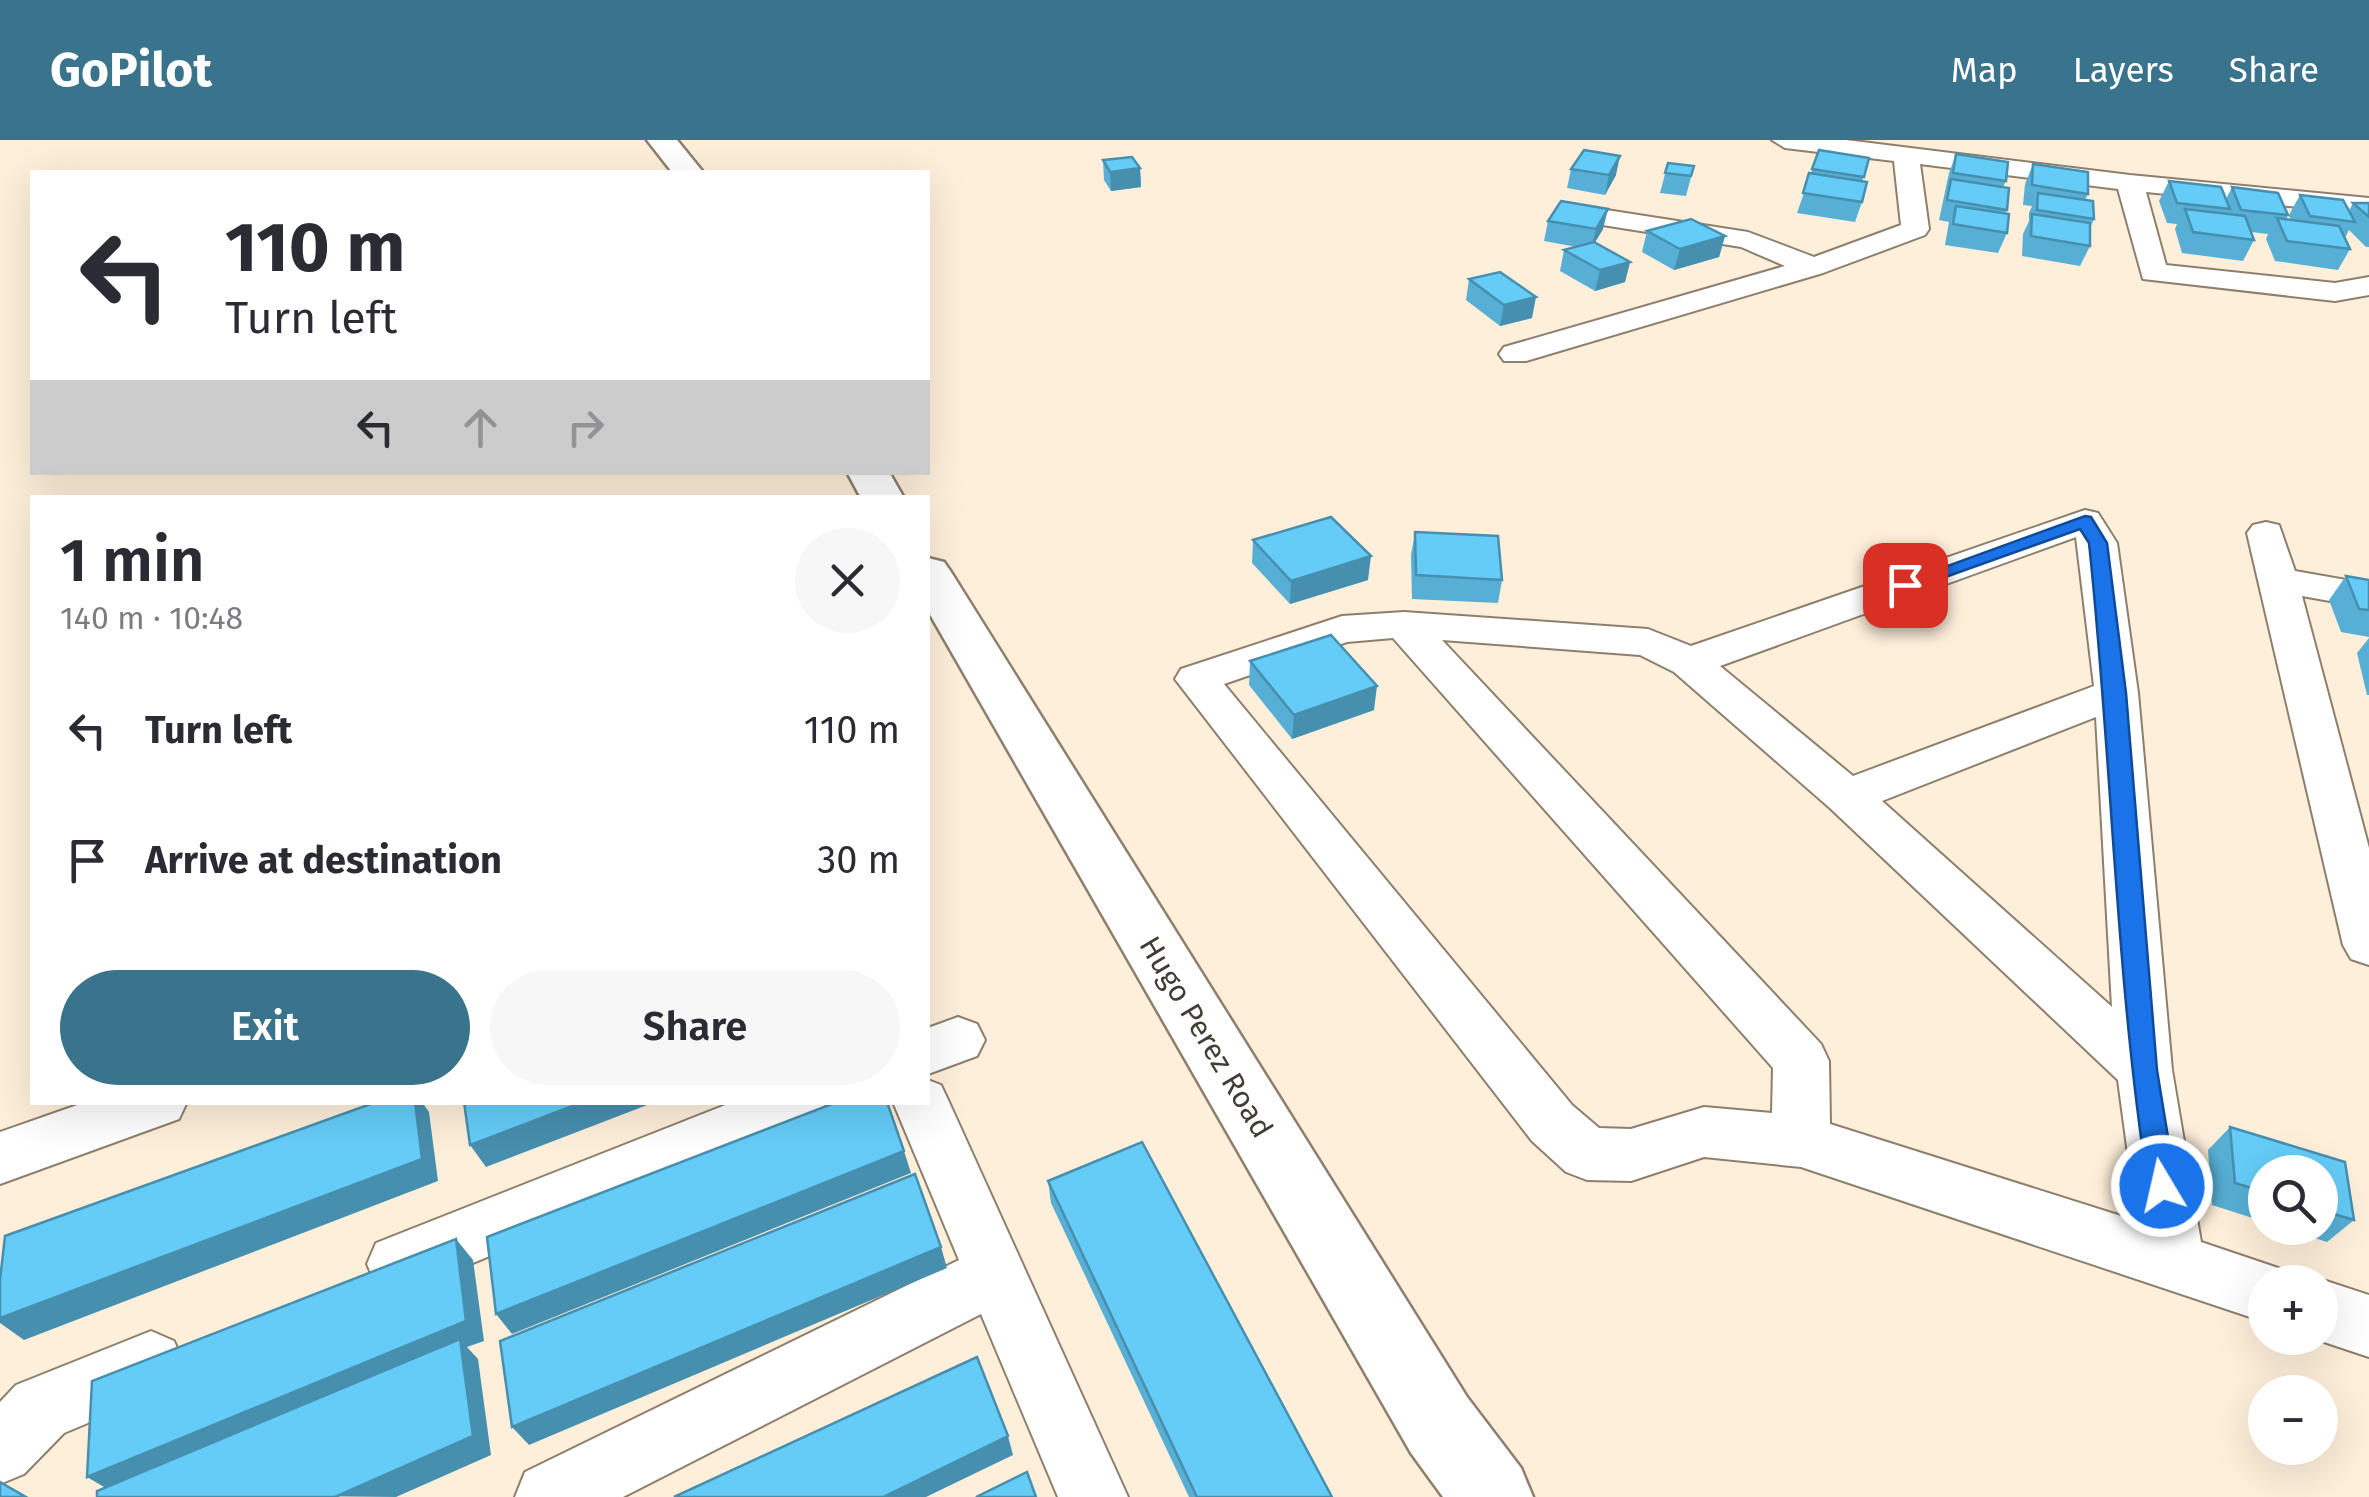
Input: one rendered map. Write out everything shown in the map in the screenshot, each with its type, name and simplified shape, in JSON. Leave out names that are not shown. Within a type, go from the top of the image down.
[{"type":"street","points":[[662,140],[686,170]]},
{"type":"street","points":[[1785,140],[2369,189]]},
{"type":"street","points":[[1913,148],[2130,183],[2369,206]]},
{"type":"street","points":[[1515,354],[1813,267],[1915,229],[1913,148]]},
{"type":"street","points":[[2130,183],[2153,273],[2335,292],[2369,286]]},
{"type":"street","points":[[1600,217],[1748,240],[1813,267]]},
{"type":"street","points":[[1689,662],[2085,521],[2098,543],[2116,693],[2144,1070],[2174,1262]]},
{"type":"street","points":[[2266,533],[2362,889],[2369,945]]},
{"type":"street","name":"Hugo Perez Road","points":[[930,575],[1439,1425],[1492,1497]]},
{"type":"street","points":[[2278,580],[2369,596]]},
{"type":"street","points":[[1404,625],[1801,1061],[1802,1142]]},
{"type":"street","points":[[2144,1070],[1847,796],[1689,662],[1648,642],[1404,625],[1342,629],[1196,679],[1552,1124],[1587,1154],[1631,1155],[1704,1132],[1802,1142],[2248,1286]]},
{"type":"street","points":[[1847,796],[2116,693]]},
{"type":"street","points":[[0,1158],[151,1105]]},
{"type":"street","points":[[354,1282],[791,1105]]},
{"type":"street","points":[[922,1105],[1093,1497]]},
{"type":"street","points":[[550,1497],[996,1274]]},
{"type":"street","points":[[2338,1316],[2369,1326]]},
{"type":"street","points":[[0,1450],[40,1409],[206,1342]]},
{"type":"building","points":[[1584,150],[1620,156],[1609,175],[1571,169]]},
{"type":"building","points":[[1819,150],[1869,158],[1864,177],[1812,169]]},
{"type":"building","points":[[1956,154],[2008,162],[2006,181],[1953,173]]},
{"type":"building","points":[[1132,157],[1140,168],[1110,172],[1103,160]]},
{"type":"building","points":[[1668,163],[1694,166],[1691,176],[1665,173]]},
{"type":"building","points":[[2033,164],[2088,172],[2088,194],[2032,185]]},
{"type":"building","points":[[1809,173],[1867,182],[1862,202],[1803,193]]},
{"type":"building","points":[[1951,179],[2009,188],[2007,210],[1947,200]]},
{"type":"building","points":[[2169,181],[2221,187],[2230,209],[2177,203]]},
{"type":"building","points":[[2232,187],[2278,193],[2288,215],[2241,210]]},
{"type":"building","points":[[2038,193],[2093,201],[2094,219],[2037,210]]},
{"type":"building","points":[[2300,195],[2343,200],[2355,222],[2310,216]]},
{"type":"building","points":[[1561,201],[1608,209],[1596,229],[1548,221]]},
{"type":"building","points":[[2353,203],[2369,203],[2369,217]]},
{"type":"building","points":[[1956,206],[2009,214],[2007,233],[1953,224]]},
{"type":"building","points":[[2185,209],[2245,216],[2254,240],[2193,232]]},
{"type":"building","points":[[2032,214],[2090,223],[2090,246],[2031,236]]},
{"type":"building","points":[[2277,218],[2339,226],[2350,249],[2287,241]]},
{"type":"building","points":[[1691,219],[1725,236],[1680,249],[1647,231]]},
{"type":"building","points":[[1594,242],[1630,262],[1600,270],[1564,250]]},
{"type":"building","points":[[1500,272],[1536,297],[1504,305],[1469,279]]},
{"type":"building","points":[[1331,517],[1371,556],[1291,581],[1253,540]]},
{"type":"building","points":[[1415,532],[1498,536],[1502,580],[1416,575]]},
{"type":"building","points":[[2346,576],[2369,580],[2369,610],[2359,609]]},
{"type":"building","points":[[1331,635],[1377,686],[1294,715],[1250,661]]},
{"type":"building","points":[[368,1105],[415,1105],[422,1159],[0,1318],[5,1236]]},
{"type":"building","points":[[464,1105],[575,1105],[470,1145]]},
{"type":"building","points":[[829,1105],[888,1105],[904,1151],[496,1314],[487,1237]]},
{"type":"building","points":[[2230,1127],[2322,1155],[2248,1155],[2248,1187],[2235,1183]]},
{"type":"building","points":[[1142,1142],[1332,1497],[1197,1497],[1048,1181]]},
{"type":"building","points":[[2338,1160],[2345,1162],[2354,1220],[2338,1215]]},
{"type":"building","points":[[915,1174],[941,1247],[512,1427],[500,1341]]},
{"type":"building","points":[[456,1239],[466,1321],[87,1477],[92,1381]]},
{"type":"building","points":[[460,1339],[473,1436],[335,1497],[97,1497],[97,1491]]},
{"type":"building","points":[[977,1357],[1008,1436],[883,1497],[674,1497]]},
{"type":"building","points":[[1027,1472],[1036,1497],[976,1497]]},
{"type":"building","points":[[0,1482],[26,1497],[0,1497]]},
{"type":"route","points":[[1905,585],[2085,521],[2098,543],[2116,693],[2144,1070],[2162,1186]]}]
